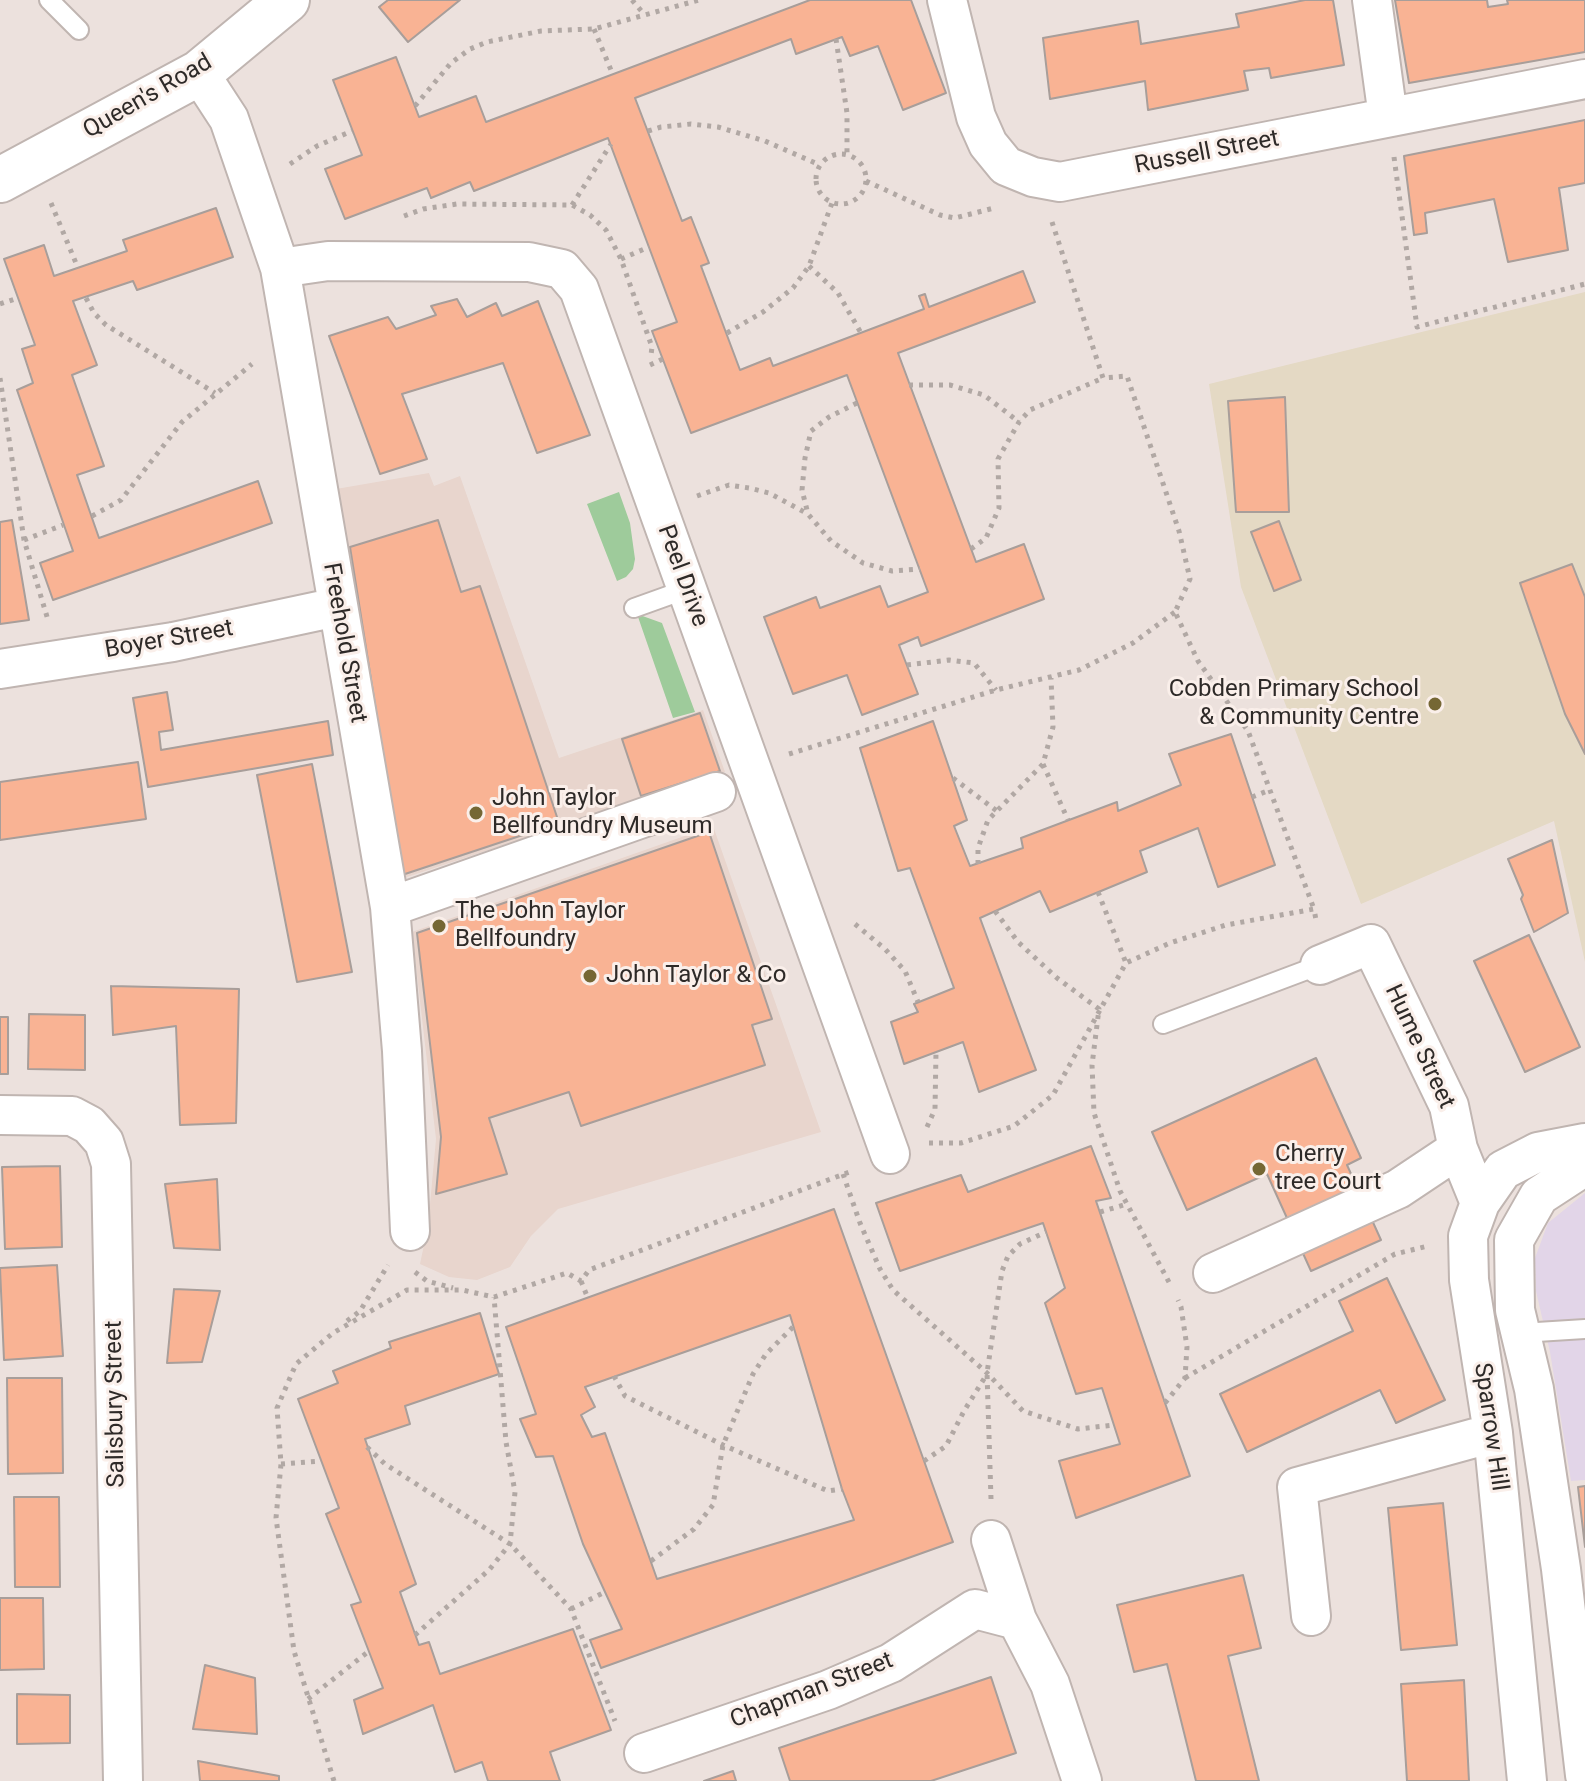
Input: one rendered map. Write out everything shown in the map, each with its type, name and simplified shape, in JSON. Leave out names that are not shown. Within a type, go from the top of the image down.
[{"type":"main road","name":"Queen's Road","points":[[17,171],[199,73],[287,0]]},
{"type":"street","name":"Russell Street","points":[[947,0],[976,117],[988,144],[1006,166],[1033,177],[1060,182],[1585,79]]},
{"type":"street","points":[[1372,0],[1388,117]]},
{"type":"street","name":"Freehold Street","points":[[199,73],[229,119],[280,268],[390,907],[402,1051],[410,1231]]},
{"type":"street","name":"Peel Drive","points":[[280,268],[328,261],[529,262],[562,269],[579,289],[751,766],[905,1149]]},
{"type":"street","name":"Boyer Street","points":[[0,669],[173,642],[337,607]]},
{"type":"street","points":[[390,907],[716,792]]},
{"type":"street","name":"Hume Street","points":[[1320,965],[1371,944],[1449,1106],[1474,1219]]},
{"type":"street","name":"Salisbury Street","points":[[0,1115],[72,1116],[89,1125],[104,1142],[111,1164],[123,1781]]},
{"type":"street","points":[[1474,1219],[1503,1170],[1538,1152],[1585,1143]]},
{"type":"street","points":[[1213,1273],[1398,1189],[1458,1149]]},
{"type":"street","name":"Sparrow Hill","points":[[1585,1166],[1539,1196],[1514,1240],[1515,1310],[1573,1568],[1585,1775]]},
{"type":"street","name":"Sparrow Hill","points":[[1474,1219],[1469,1280],[1493,1433],[1527,1781]]},
{"type":"street","points":[[1311,1616],[1297,1487],[1493,1433]]},
{"type":"street","points":[[991,1540],[1017,1620],[1050,1684],[1082,1781]]},
{"type":"street","name":"Chapman Street","points":[[644,1753],[828,1690],[891,1663],[975,1609],[1017,1620]]},
{"type":"lane","points":[[49,0],[79,30]]},
{"type":"lane","points":[[634,608],[687,589]]},
{"type":"lane","points":[[1163,1024],[1320,965]]},
{"type":"lane","points":[[1521,1333],[1585,1329]]},
{"type":"path","points":[[632,0],[644,14]]},
{"type":"path","points":[[415,106],[451,63],[470,49],[487,42],[541,31],[594,29],[699,0]]},
{"type":"path","points":[[594,29],[613,75]]},
{"type":"path","points":[[836,39],[847,113],[847,155]]},
{"type":"path","points":[[1388,117],[1417,327],[1585,284]]},
{"type":"path","points":[[648,131],[691,124],[718,127],[765,141],[820,165]]},
{"type":"path","points":[[254,193],[317,146],[352,131]]},
{"type":"path","points":[[572,205],[611,144]]},
{"type":"path","points":[[832,155],[847,155],[859,162],[866,181],[861,195],[847,204],[832,203],[820,194],[817,187],[815,179],[820,165],[832,155]]},
{"type":"path","points":[[17,171],[78,268]]},
{"type":"path","points":[[866,181],[940,215],[955,218],[1008,205]]},
{"type":"path","points":[[1060,182],[1052,220],[1103,378]]},
{"type":"path","points":[[727,333],[763,312],[793,288],[809,266],[832,203]]},
{"type":"path","points":[[621,259],[649,247]]},
{"type":"path","points":[[809,266],[838,293],[861,333]]},
{"type":"path","points":[[0,304],[18,298]]},
{"type":"path","points":[[86,298],[94,313],[106,325],[215,393]]},
{"type":"path","points":[[92,516],[121,500],[182,422],[215,393],[257,360],[293,345]]},
{"type":"path","points":[[650,365],[663,359]]},
{"type":"path","points":[[751,766],[996,690],[1079,670],[1133,643],[1175,612],[1190,579],[1179,531],[1127,376],[1103,378],[1030,410],[1019,422],[998,459],[999,508],[986,538],[971,549]]},
{"type":"path","points":[[0,378],[24,540],[60,658]]},
{"type":"path","points":[[909,385],[950,385],[984,395],[1019,422]]},
{"type":"path","points":[[857,403],[829,417],[811,431],[802,490],[808,514],[831,541],[863,563],[892,571],[920,569]]},
{"type":"path","points":[[24,540],[63,525]]},
{"type":"path","points":[[1175,612],[1198,661],[1248,731],[1314,909],[1320,965]]},
{"type":"path","points":[[907,665],[949,660],[974,663],[996,690]]},
{"type":"path","points":[[978,864],[978,848],[988,820],[1043,764],[1053,727],[1051,678]]},
{"type":"path","points":[[793,753],[794,768]]},
{"type":"path","points":[[1043,764],[1068,820]]},
{"type":"path","points":[[953,778],[997,811]]},
{"type":"path","points":[[1252,797],[1270,790]]},
{"type":"path","points":[[1098,892],[1126,963]]},
{"type":"path","points":[[581,1281],[589,1270],[905,1149],[961,1143],[1014,1126],[1053,1095],[1126,963],[1170,943],[1226,925],[1314,909]]},
{"type":"path","points":[[995,911],[1018,942],[1057,978],[1099,1009]]},
{"type":"path","points":[[850,917],[905,971],[918,1002]]},
{"type":"path","points":[[1099,1009],[1092,1065],[1094,1113],[1120,1191],[1181,1307],[1187,1347],[1185,1378]]},
{"type":"path","points":[[905,1149],[935,1109],[936,1052]]},
{"type":"path","points":[[843,1174],[860,1223],[893,1290],[987,1373],[1023,1411],[1078,1429],[1114,1425]]},
{"type":"path","points":[[1100,1212],[1127,1204]]},
{"type":"path","points":[[1165,1403],[1185,1378],[1395,1254],[1474,1219]]},
{"type":"path","points":[[334,1781],[294,1651],[276,1518],[281,1464],[277,1408],[296,1364],[360,1311],[410,1231]]},
{"type":"path","points":[[991,1540],[987,1373],[1002,1271],[1008,1256],[1020,1244],[1046,1232]]},
{"type":"path","points":[[333,1333],[407,1290],[462,1290],[494,1297],[567,1273],[581,1281],[587,1296]]},
{"type":"path","points":[[415,1635],[489,1570],[510,1544],[515,1492],[506,1442],[494,1297]]},
{"type":"path","points":[[651,1561],[694,1529],[713,1505],[723,1445],[753,1374],[766,1354],[794,1326]]},
{"type":"path","points":[[924,1461],[946,1446],[987,1373]]},
{"type":"path","points":[[614,1376],[625,1396],[723,1445],[828,1491],[842,1489]]},
{"type":"path","points":[[367,1447],[385,1464],[510,1544],[571,1609],[617,1724]]},
{"type":"path","points":[[281,1464],[321,1461]]},
{"type":"path","points":[[571,1609],[605,1592]]},
{"type":"path","points":[[308,1699],[369,1651]]},
{"type":"shaded area","name":"Cobden Primary School & Community Centre","points":[[1585,292],[1585,962],[1554,821],[1361,904],[1241,587],[1209,384]]},
{"type":"shaded area","points":[[429,473],[434,486],[460,476],[559,758],[703,710],[725,772],[401,879],[336,489]]},
{"type":"shaded area","name":"John Taylor & Co","points":[[713,826],[821,1132],[558,1209],[531,1236],[510,1267],[477,1280],[449,1277],[420,1264],[428,1226],[436,1139],[412,932]]},
{"type":"shaded area","points":[[1585,1193],[1585,1480],[1571,1481],[1550,1352],[1536,1291],[1535,1258],[1548,1223]]},
{"type":"green space","points":[[619,492],[630,523],[635,559],[633,569],[617,581],[587,504]]},
{"type":"green space","points":[[637,614],[662,623],[695,712],[673,718]]},
{"type":"building","points":[[388,0],[460,0],[408,42],[379,7]]},
{"type":"building","points":[[810,0],[911,0],[946,93],[903,110],[878,46],[850,56],[842,37],[796,54],[791,39],[635,98],[682,221],[691,217],[709,263],[701,266],[740,370],[770,358],[773,366],[924,309],[919,296],[925,294],[929,307],[1023,271],[1035,302],[898,353],[976,562],[1024,544],[1044,599],[921,646],[918,637],[899,645],[918,694],[862,715],[847,675],[793,694],[764,617],[816,597],[820,608],[880,586],[888,607],[928,592],[847,375],[691,433],[652,331],[677,322],[608,138],[474,191],[470,182],[431,198],[427,188],[345,219],[325,169],[362,155],[333,80],[396,57],[419,117],[476,96],[486,122]]},
{"type":"building","points":[[1305,0],[1333,0],[1344,65],[1271,78],[1269,68],[1244,71],[1248,90],[1148,110],[1145,81],[1050,99],[1043,38],[1138,21],[1141,44],[1239,27],[1236,14]]},
{"type":"building","points":[[1395,0],[1487,0],[1488,7],[1508,4],[1507,0],[1585,0],[1585,52],[1409,83]]},
{"type":"building","points":[[1585,120],[1585,183],[1559,188],[1568,250],[1508,262],[1494,199],[1425,213],[1427,233],[1414,235],[1404,156]]},
{"type":"building","points":[[216,208],[233,257],[137,290],[133,281],[73,301],[97,365],[72,375],[104,466],[77,475],[99,538],[258,481],[272,523],[53,600],[40,563],[73,551],[17,390],[33,383],[22,349],[35,345],[4,259],[44,245],[54,276],[127,251],[123,240]]},
{"type":"building","points":[[457,299],[467,317],[496,303],[502,316],[538,301],[590,435],[537,453],[503,363],[402,394],[427,459],[380,474],[329,336],[388,317],[396,329],[436,315],[431,306]]},
{"type":"building","points":[[1285,397],[1289,512],[1236,512],[1228,401]]},
{"type":"building","points":[[12,520],[29,620],[0,624],[0,522]]},
{"type":"building","points":[[438,520],[461,592],[480,586],[559,823],[402,875],[350,547]]},
{"type":"building","points":[[1279,521],[1301,580],[1274,591],[1251,532]]},
{"type":"building","points":[[1572,564],[1585,597],[1585,754],[1565,714],[1520,583]]},
{"type":"building","points":[[167,692],[173,730],[159,732],[161,750],[328,721],[333,755],[148,787],[133,698]]},
{"type":"building","points":[[700,713],[720,771],[641,796],[622,739]]},
{"type":"building","points":[[933,721],[967,820],[954,826],[970,866],[1023,848],[1021,838],[1117,802],[1118,811],[1181,785],[1169,754],[1231,734],[1275,865],[1218,887],[1198,828],[1140,851],[1147,872],[1050,912],[1040,891],[980,918],[1036,1070],[979,1092],[963,1042],[904,1064],[891,1022],[918,1012],[914,1004],[954,988],[910,868],[898,871],[860,748]]},
{"type":"building","points":[[138,762],[146,819],[0,840],[0,782]]},
{"type":"building","points":[[312,764],[352,972],[297,982],[257,775]]},
{"type":"building","name":"John Taylor & Co","points":[[709,832],[772,1019],[752,1025],[765,1065],[581,1126],[569,1092],[489,1118],[507,1174],[436,1194],[441,1137],[417,933]]},
{"type":"building","points":[[1552,840],[1568,913],[1534,932],[1508,859]]},
{"type":"building","points":[[1529,935],[1580,1047],[1525,1072],[1474,961]]},
{"type":"building","points":[[111,986],[239,989],[236,1123],[180,1125],[176,1026],[113,1035]]},
{"type":"building","points":[[29,1014],[85,1015],[85,1070],[28,1069]]},
{"type":"building","points":[[0,1017],[8,1017],[8,1074],[0,1074]]},
{"type":"building","name":"Cherry tree Court","points":[[1316,1058],[1361,1158],[1347,1165],[1381,1240],[1311,1271],[1267,1174],[1187,1210],[1152,1132]]},
{"type":"building","points":[[1091,1146],[1111,1198],[1096,1201],[1190,1476],[1076,1518],[1059,1461],[1120,1444],[1102,1388],[1076,1394],[1045,1303],[1065,1288],[1043,1223],[900,1271],[876,1203],[961,1175],[968,1192]]},
{"type":"building","points":[[60,1166],[62,1247],[5,1249],[2,1167]]},
{"type":"building","points":[[217,1179],[220,1250],[174,1248],[165,1184]]},
{"type":"building","points":[[834,1209],[953,1542],[601,1668],[590,1640],[622,1629],[583,1544],[553,1456],[536,1457],[520,1419],[536,1414],[506,1327]],"holes":[[[790,1315],[854,1520],[657,1579],[605,1433],[592,1437],[581,1415],[595,1407],[585,1387]]]},
{"type":"building","points":[[57,1265],[63,1356],[4,1360],[0,1268]]},
{"type":"building","points":[[1387,1278],[1445,1400],[1396,1423],[1380,1390],[1247,1452],[1220,1394],[1353,1331],[1339,1301]]},
{"type":"building","points":[[174,1289],[220,1291],[202,1362],[167,1363]]},
{"type":"building","points":[[480,1313],[499,1374],[405,1406],[410,1424],[365,1439],[416,1584],[400,1592],[419,1645],[429,1642],[440,1674],[573,1629],[611,1730],[550,1752],[560,1781],[488,1781],[482,1762],[455,1772],[433,1705],[363,1734],[354,1700],[383,1688],[351,1605],[361,1602],[326,1514],[339,1508],[298,1399],[338,1383],[333,1371],[391,1348],[389,1342]]},
{"type":"building","points":[[7,1378],[62,1378],[63,1473],[8,1474]]},
{"type":"building","points":[[1585,1486],[1585,1547],[1578,1487]]},
{"type":"building","points":[[14,1497],[59,1497],[60,1587],[15,1587]]},
{"type":"building","points":[[1443,1503],[1457,1645],[1401,1650],[1388,1508]]},
{"type":"building","points":[[1243,1575],[1261,1648],[1228,1656],[1259,1781],[1196,1781],[1167,1664],[1134,1672],[1117,1605]]},
{"type":"building","points":[[0,1598],[43,1598],[44,1669],[0,1670]]},
{"type":"building","points":[[205,1665],[255,1678],[257,1734],[193,1729]]},
{"type":"building","points":[[991,1677],[1016,1753],[931,1781],[790,1781],[779,1748]]},
{"type":"building","points":[[1464,1680],[1469,1781],[1407,1781],[1401,1684]]},
{"type":"building","points":[[17,1694],[70,1695],[70,1743],[17,1744]]},
{"type":"building","points":[[198,1761],[279,1776],[279,1781],[200,1781]]},
{"type":"building","points":[[733,1771],[736,1781],[704,1781]]},
{"type":"place","name":"Cobden Primary School & Community Centre","points":[[1435,704]]},
{"type":"place","name":"John Taylor Bellfoundry Museum","points":[[476,813]]},
{"type":"place","name":"The John Taylor Bellfoundry","points":[[439,926]]},
{"type":"place","name":"John Taylor & Co","points":[[590,976]]},
{"type":"place","name":"Cherry tree Court","points":[[1259,1169]]}]
